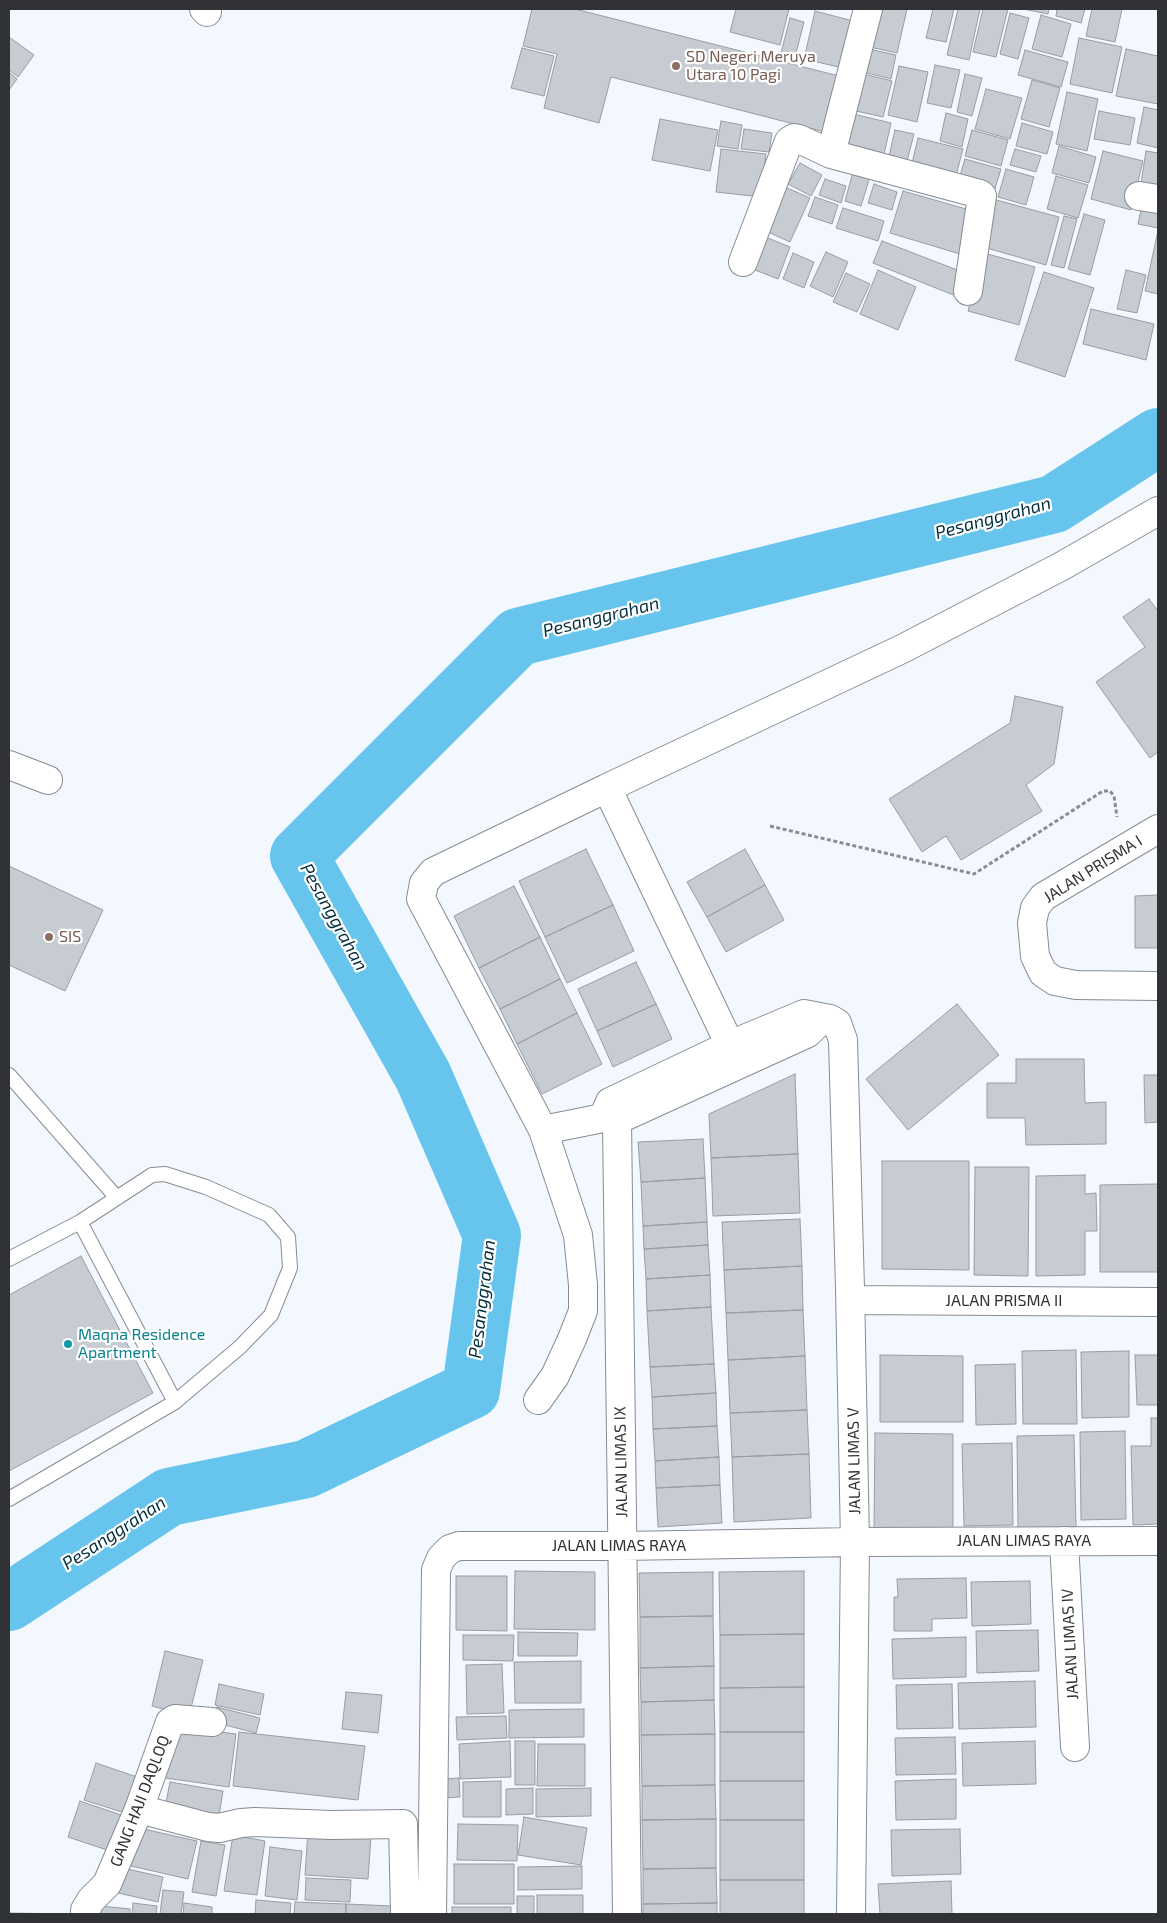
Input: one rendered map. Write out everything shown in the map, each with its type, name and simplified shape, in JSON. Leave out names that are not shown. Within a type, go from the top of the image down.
[{"type":"street","points":[[831,154],[868,9]]},
{"type":"street","points":[[743,262],[789,141],[794,138],[831,154],[980,194],[982,196],[968,291]]},
{"type":"street","points":[[538,1400],[555,1376],[583,1311],[583,1285],[578,1235],[543,1130],[421,899],[424,883],[433,872],[902,649],[1062,566],[1158,511]]},
{"type":"street","points":[[9,766],[48,780]]},
{"type":"street","points":[[607,788],[730,1045]]},
{"type":"street","name":"JALAN PRISMA I","points":[[1158,829],[1043,897],[1035,908],[1032,923],[1035,956],[1042,973],[1055,982],[1076,985],[1158,986]]},
{"type":"street","points":[[610,1113],[730,1045],[804,1014],[824,1018]]},
{"type":"street","points":[[543,1130],[610,1113],[808,1033],[824,1018]]},
{"type":"street","name":"JALAN LIMAS V","points":[[824,1018],[837,1023],[843,1040],[851,1300],[855,1542],[852,1914]]},
{"type":"street","name":"JALAN LIMAS IX","points":[[610,1113],[622,1546],[627,1914]]},
{"type":"street","name":"JALAN PRISMA II","points":[[851,1300],[1158,1302]]},
{"type":"street","name":"JALAN LIMAS IV","points":[[1064,1541],[1075,1747]]},
{"type":"street","name":"JALAN LIMAS RAYA","points":[[432,1914],[436,1570],[441,1558],[450,1549],[459,1546],[1158,1541]]},
{"type":"street","name":"GANG HAJI DAQLOQ","points":[[85,1914],[85,1910],[91,1900],[107,1884],[138,1809],[170,1722],[175,1719],[212,1722]]},
{"type":"street","points":[[138,1809],[208,1827],[219,1828],[255,1822],[341,1826],[404,1824],[405,1914]]},
{"type":"lane","points":[[9,1076],[117,1198]]},
{"type":"lane","points":[[9,1259],[80,1222],[152,1174],[165,1174],[206,1187],[269,1215],[288,1237],[290,1268],[271,1315],[240,1347],[174,1402],[9,1499]]},
{"type":"lane","points":[[80,1222],[174,1402]]},
{"type":"path","points":[[770,826],[974,874],[1103,791],[1110,791],[1114,796],[1123,850]]},
{"type":"building","name":"SD Negeri Meruya Utara 10 Pagi","points":[[532,9],[575,9],[843,77],[829,133],[611,77],[599,123],[544,108],[557,54],[523,46]]},
{"type":"building","points":[[736,9],[789,9],[780,45],[730,32]]},
{"type":"building","points":[[873,9],[907,9],[897,53],[865,46]]},
{"type":"building","points":[[933,9],[954,9],[946,42],[926,38]]},
{"type":"building","points":[[958,9],[980,9],[969,60],[947,55]]},
{"type":"building","points":[[983,9],[1008,9],[996,57],[973,52]]},
{"type":"building","points":[[1023,9],[1049,9],[1048,14]]},
{"type":"building","points":[[1057,9],[1085,9],[1081,23],[1056,16]]},
{"type":"building","points":[[1092,9],[1122,9],[1115,42],[1086,36]]},
{"type":"building","points":[[815,11],[853,21],[843,68],[804,59]]},
{"type":"building","points":[[1010,13],[1029,18],[1018,59],[1000,54]]},
{"type":"building","points":[[1041,15],[1071,24],[1062,57],[1032,49]]},
{"type":"building","points":[[790,18],[804,22],[795,57],[781,53]]},
{"type":"building","points":[[9,37],[34,55],[18,77],[9,70]]},
{"type":"building","points":[[1079,38],[1122,47],[1112,93],[1070,84]]},
{"type":"building","points":[[522,48],[554,56],[544,96],[511,88]]},
{"type":"building","points":[[864,48],[896,55],[891,79],[859,71]]},
{"type":"building","points":[[1126,49],[1158,56],[1158,104],[1116,96]]},
{"type":"building","points":[[1025,50],[1068,62],[1061,87],[1018,75]]},
{"type":"building","points":[[935,65],[960,70],[951,108],[927,103]]},
{"type":"building","points":[[899,66],[928,72],[917,122],[888,115]]},
{"type":"building","points":[[9,72],[17,79],[9,90]]},
{"type":"building","points":[[855,72],[892,81],[883,117],[847,109]]},
{"type":"building","points":[[965,74],[982,78],[972,116],[957,112]]},
{"type":"building","points":[[1032,80],[1060,88],[1049,127],[1021,119]]},
{"type":"building","points":[[986,89],[1022,98],[1010,139],[975,129]]},
{"type":"building","points":[[1067,92],[1098,99],[1087,151],[1056,144]]},
{"type":"building","points":[[1144,107],[1158,110],[1158,148],[1137,143]]},
{"type":"building","points":[[1099,111],[1135,118],[1130,145],[1094,139]]},
{"type":"building","points":[[845,112],[891,123],[882,163],[836,152]]},
{"type":"building","points":[[946,113],[968,119],[962,147],[940,141]]},
{"type":"building","points":[[660,119],[718,130],[710,171],[652,160]]},
{"type":"building","points":[[721,121],[742,125],[738,149],[717,146]]},
{"type":"building","points":[[1022,123],[1053,132],[1047,154],[1016,146]]},
{"type":"building","points":[[744,129],[772,133],[769,152],[741,149]]},
{"type":"building","points":[[895,130],[914,134],[905,169],[887,165]]},
{"type":"building","points":[[972,130],[1008,140],[1001,166],[965,156]]},
{"type":"building","points":[[918,138],[963,149],[954,183],[910,172]]},
{"type":"building","points":[[1059,146],[1096,157],[1089,183],[1052,173]]},
{"type":"building","points":[[721,149],[766,154],[761,197],[716,192]]},
{"type":"building","points":[[1015,149],[1041,156],[1036,172],[1010,165]]},
{"type":"building","points":[[1103,151],[1143,161],[1131,210],[1091,199]]},
{"type":"building","points":[[1146,151],[1158,153],[1158,193],[1140,190]]},
{"type":"building","points":[[965,159],[1001,169],[994,192],[958,182]]},
{"type":"building","points":[[800,163],[822,175],[811,196],[788,184]]},
{"type":"building","points":[[1006,169],[1034,177],[1026,205],[998,197]]},
{"type":"building","points":[[853,172],[870,177],[861,206],[845,201]]},
{"type":"building","points":[[1056,176],[1088,185],[1078,218],[1047,209]]},
{"type":"building","points":[[825,179],[846,186],[841,203],[819,195]]},
{"type":"building","points":[[874,184],[897,192],[892,210],[868,203]]},
{"type":"building","points":[[785,187],[810,198],[790,242],[766,231]]},
{"type":"building","points":[[903,191],[973,211],[960,254],[890,233]]},
{"type":"building","points":[[815,197],[838,205],[832,224],[808,216]]},
{"type":"building","points":[[989,198],[1059,217],[1046,265],[976,245]]},
{"type":"building","points":[[1143,200],[1158,203],[1158,228],[1138,224]]},
{"type":"building","points":[[843,208],[884,221],[878,241],[836,228]]},
{"type":"building","points":[[1084,214],[1105,220],[1090,275],[1068,269]]},
{"type":"building","points":[[1064,216],[1077,219],[1064,268],[1051,265]]},
{"type":"building","points":[[758,234],[790,247],[778,279],[745,266]]},
{"type":"building","points":[[1158,236],[1158,294],[1145,291]]},
{"type":"building","points":[[882,241],[965,273],[956,296],[873,263]]},
{"type":"building","points":[[826,252],[848,262],[833,297],[810,286]]},
{"type":"building","points":[[793,253],[814,262],[804,288],[783,279]]},
{"type":"building","points":[[984,253],[1035,267],[1019,325],[968,311]]},
{"type":"building","points":[[878,270],[916,287],[898,330],[860,314]]},
{"type":"building","points":[[1126,270],[1146,275],[1137,313],[1117,309]]},
{"type":"building","points":[[1044,272],[1094,288],[1065,377],[1015,360]]},
{"type":"building","points":[[846,273],[870,284],[857,312],[833,302]]},
{"type":"building","points":[[1091,309],[1154,324],[1146,360],[1083,344]]},
{"type":"building","points":[[1149,599],[1158,611],[1158,752],[1150,758],[1096,682],[1145,647],[1123,617]]},
{"type":"building","points":[[1015,696],[1063,707],[1054,764],[1026,785],[1042,811],[961,860],[946,836],[922,852],[889,799],[1010,723]]},
{"type":"building","points":[[586,849],[613,905],[545,937],[519,881]]},
{"type":"building","points":[[745,849],[765,885],[707,917],[687,882]]},
{"type":"building","name":"SIS","points":[[9,866],[103,910],[65,991],[9,965]]},
{"type":"building","points":[[765,885],[784,920],[726,952],[707,917]]},
{"type":"building","points":[[514,886],[540,937],[479,968],[454,916]]},
{"type":"building","points":[[1158,895],[1158,948],[1135,948],[1135,896]]},
{"type":"building","points":[[613,905],[634,951],[567,983],[545,937]]},
{"type":"building","points":[[540,937],[560,979],[500,1009],[479,968]]},
{"type":"building","points":[[636,962],[656,1004],[597,1031],[578,989]]},
{"type":"building","points":[[560,979],[577,1013],[517,1044],[500,1009]]},
{"type":"building","points":[[656,1004],[672,1039],[613,1067],[597,1031]]},
{"type":"building","points":[[957,1004],[999,1055],[908,1130],[866,1079]]},
{"type":"building","points":[[577,1013],[602,1064],[542,1094],[517,1044]]},
{"type":"building","points":[[1016,1059],[1084,1059],[1085,1103],[1106,1102],[1106,1144],[1026,1145],[1025,1118],[987,1118],[987,1083],[1016,1083]]},
{"type":"building","points":[[795,1074],[798,1154],[711,1158],[709,1114]]},
{"type":"building","points":[[1144,1075],[1158,1075],[1158,1122],[1145,1123]]},
{"type":"building","points":[[703,1139],[705,1178],[641,1182],[638,1142]]},
{"type":"building","points":[[798,1154],[800,1213],[713,1216],[711,1158]]},
{"type":"building","points":[[882,1161],[969,1161],[969,1270],[882,1269]]},
{"type":"building","points":[[975,1167],[1029,1167],[1028,1276],[974,1275]]},
{"type":"building","points":[[1085,1175],[1085,1194],[1096,1193],[1097,1231],[1085,1231],[1085,1275],[1036,1276],[1036,1176]]},
{"type":"building","points":[[705,1178],[707,1222],[643,1226],[641,1182]]},
{"type":"building","points":[[1158,1184],[1158,1272],[1100,1272],[1100,1185]]},
{"type":"building","points":[[800,1219],[802,1266],[724,1270],[722,1222]]},
{"type":"building","points":[[707,1222],[708,1245],[644,1249],[643,1226]]},
{"type":"building","points":[[708,1245],[710,1275],[646,1279],[644,1249]]},
{"type":"building","name":"Maqna Residence Apartment","points":[[81,1256],[153,1393],[9,1471],[9,1295]]},
{"type":"building","points":[[802,1266],[803,1310],[726,1313],[724,1270]]},
{"type":"building","points":[[710,1275],[711,1307],[647,1311],[646,1279]]},
{"type":"building","points":[[711,1307],[714,1364],[650,1367],[647,1311]]},
{"type":"building","points":[[803,1310],[805,1356],[728,1360],[726,1313]]},
{"type":"building","points":[[1076,1350],[1077,1424],[1023,1424],[1022,1351]]},
{"type":"building","points":[[1129,1351],[1129,1417],[1082,1418],[1081,1352]]},
{"type":"building","points":[[880,1355],[963,1356],[963,1422],[880,1422]]},
{"type":"building","points":[[1135,1355],[1158,1355],[1158,1405],[1137,1405]]},
{"type":"building","points":[[805,1356],[807,1410],[730,1413],[728,1360]]},
{"type":"building","points":[[714,1364],[716,1393],[652,1397],[650,1367]]},
{"type":"building","points":[[1015,1364],[1016,1424],[976,1425],[975,1365]]},
{"type":"building","points":[[716,1393],[717,1426],[653,1429],[652,1397]]},
{"type":"building","points":[[807,1410],[809,1454],[732,1457],[730,1413]]},
{"type":"building","points":[[1151,1418],[1158,1418],[1158,1524],[1133,1525],[1131,1446],[1151,1446]]},
{"type":"building","points":[[717,1426],[719,1457],[655,1461],[653,1429]]},
{"type":"building","points":[[1125,1431],[1126,1519],[1081,1520],[1080,1432]]},
{"type":"building","points":[[875,1433],[953,1434],[953,1529],[874,1529]]},
{"type":"building","points":[[1074,1435],[1076,1527],[1018,1529],[1017,1436]]},
{"type":"building","points":[[1012,1443],[1013,1525],[964,1526],[962,1444]]},
{"type":"building","points":[[809,1454],[811,1518],[734,1522],[732,1457]]},
{"type":"building","points":[[719,1457],[720,1485],[656,1488],[655,1461]]},
{"type":"building","points":[[720,1485],[722,1523],[658,1527],[656,1488]]},
{"type":"building","points":[[515,1571],[595,1572],[595,1630],[514,1629]]},
{"type":"building","points":[[804,1571],[804,1634],[720,1635],[719,1572]]},
{"type":"building","points":[[713,1572],[713,1616],[640,1617],[639,1573]]},
{"type":"building","points":[[456,1576],[507,1576],[507,1631],[456,1630]]},
{"type":"building","points":[[966,1578],[967,1618],[932,1619],[932,1631],[894,1631],[894,1597],[898,1597],[897,1579]]},
{"type":"building","points":[[1030,1581],[1031,1624],[972,1626],[971,1582]]},
{"type":"building","points":[[713,1616],[714,1666],[640,1668],[640,1617]]},
{"type":"building","points":[[1038,1630],[1039,1671],[977,1673],[976,1631]]},
{"type":"building","points":[[518,1632],[578,1633],[577,1656],[518,1656]]},
{"type":"building","points":[[804,1634],[804,1687],[720,1688],[720,1635]]},
{"type":"building","points":[[463,1635],[514,1635],[513,1661],[463,1660]]},
{"type":"building","points":[[966,1637],[966,1677],[893,1679],[892,1639]]},
{"type":"building","points":[[165,1651],[203,1660],[189,1716],[152,1706]]},
{"type":"building","points":[[581,1661],[581,1703],[515,1703],[514,1662]]},
{"type":"building","points":[[502,1664],[504,1713],[467,1714],[466,1665]]},
{"type":"building","points":[[714,1666],[714,1700],[641,1702],[640,1668]]},
{"type":"building","points":[[1035,1681],[1036,1727],[959,1729],[958,1683]]},
{"type":"building","points":[[219,1684],[264,1694],[260,1715],[215,1705]]},
{"type":"building","points":[[952,1684],[953,1728],[897,1729],[896,1685]]},
{"type":"building","points":[[804,1687],[804,1732],[720,1732],[720,1688]]},
{"type":"building","points":[[346,1692],[382,1695],[378,1733],[342,1729]]},
{"type":"building","points":[[714,1700],[715,1734],[641,1735],[641,1702]]},
{"type":"building","points":[[217,1707],[260,1718],[256,1733],[213,1722]]},
{"type":"building","points":[[584,1709],[584,1737],[509,1738],[509,1710]]},
{"type":"building","points":[[506,1716],[507,1738],[457,1740],[456,1717]]},
{"type":"building","points":[[173,1726],[236,1734],[229,1787],[165,1778]]},
{"type":"building","points":[[239,1732],[365,1746],[358,1800],[233,1786]]},
{"type":"building","points":[[720,1732],[804,1732],[804,1781],[720,1781]]},
{"type":"building","points":[[715,1734],[715,1785],[642,1786],[641,1735]]},
{"type":"building","points":[[955,1737],[956,1774],[896,1775],[895,1738]]},
{"type":"building","points":[[510,1741],[511,1777],[460,1779],[459,1744]]},
{"type":"building","points":[[515,1741],[535,1741],[535,1785],[515,1785]]},
{"type":"building","points":[[1035,1741],[1036,1784],[963,1786],[962,1743]]},
{"type":"building","points":[[538,1744],[585,1744],[585,1786],[537,1786]]},
{"type":"building","points":[[96,1763],[143,1779],[131,1815],[84,1800]]},
{"type":"building","points":[[459,1778],[460,1797],[443,1798],[443,1779]]},
{"type":"building","points":[[956,1779],[956,1819],[896,1820],[895,1781]]},
{"type":"building","points":[[501,1781],[501,1817],[463,1817],[463,1782]]},
{"type":"building","points":[[720,1781],[804,1781],[804,1820],[720,1820]]},
{"type":"building","points":[[170,1782],[223,1791],[218,1822],[164,1813]]},
{"type":"building","points":[[715,1785],[716,1819],[642,1820],[642,1786]]},
{"type":"building","points":[[533,1788],[533,1814],[506,1815],[506,1789]]},
{"type":"building","points":[[591,1788],[591,1816],[536,1817],[536,1789]]},
{"type":"building","points":[[80,1801],[127,1817],[116,1853],[68,1837]]},
{"type":"building","points":[[524,1817],[587,1828],[581,1865],[518,1855]]},
{"type":"building","points":[[716,1819],[716,1868],[643,1869],[642,1820]]},
{"type":"building","points":[[720,1820],[804,1820],[804,1880],[720,1880]]},
{"type":"building","points":[[458,1824],[518,1825],[517,1861],[457,1860]]},
{"type":"building","points":[[139,1828],[197,1841],[188,1879],[131,1866]]},
{"type":"building","points":[[960,1829],[961,1874],[892,1876],[891,1830]]},
{"type":"building","points":[[308,1831],[371,1836],[368,1879],[305,1875]]},
{"type":"building","points":[[233,1835],[265,1841],[257,1895],[224,1891]]},
{"type":"building","points":[[201,1841],[225,1845],[216,1896],[192,1892]]},
{"type":"building","points":[[270,1847],[302,1851],[297,1900],[265,1896]]},
{"type":"building","points":[[454,1864],[514,1864],[514,1904],[454,1904]]},
{"type":"building","points":[[582,1866],[582,1889],[518,1890],[518,1867]]},
{"type":"building","points":[[123,1868],[163,1877],[158,1902],[118,1893]]},
{"type":"building","points":[[716,1868],[717,1903],[643,1904],[643,1869]]},
{"type":"building","points":[[306,1878],[351,1880],[350,1902],[305,1900]]},
{"type":"building","points":[[720,1880],[804,1880],[804,1914],[720,1914]]},
{"type":"building","points":[[951,1881],[952,1914],[880,1914],[878,1884]]},
{"type":"building","points":[[163,1890],[184,1892],[181,1914],[160,1914]]},
{"type":"building","points":[[537,1895],[583,1895],[583,1914],[537,1914]]},
{"type":"building","points":[[517,1896],[534,1896],[534,1914],[517,1914]]},
{"type":"building","points":[[256,1900],[291,1903],[290,1914],[255,1914]]},
{"type":"building","points":[[295,1902],[346,1904],[346,1914],[294,1914]]},
{"type":"building","points":[[133,1903],[157,1906],[156,1914],[132,1914]]},
{"type":"building","points":[[184,1903],[212,1907],[212,1914],[183,1914]]},
{"type":"building","points":[[717,1903],[717,1914],[643,1914],[643,1904]]},
{"type":"building","points":[[346,1904],[392,1906],[392,1914],[346,1914]]},
{"type":"building","points":[[91,1905],[130,1909],[130,1914],[90,1914]]},
{"type":"building","points":[[452,1907],[511,1907],[511,1914],[452,1914]]},
{"type":"building","points":[[9,1913],[67,1914],[9,1914]]},
{"type":"waterway","name":"Pesanggrahan","points":[[9,1602],[169,1497],[306,1469],[471,1390],[492,1235],[423,1076],[299,856],[518,637],[1054,504],[1158,437]]},
{"type":"place","name":"SD Negeri Meruya Utara 10 Pagi","points":[[676,66]]},
{"type":"place","name":"SIS","points":[[49,937]]},
{"type":"place","name":"Maqna Residence Apartment","points":[[68,1344]]}]
